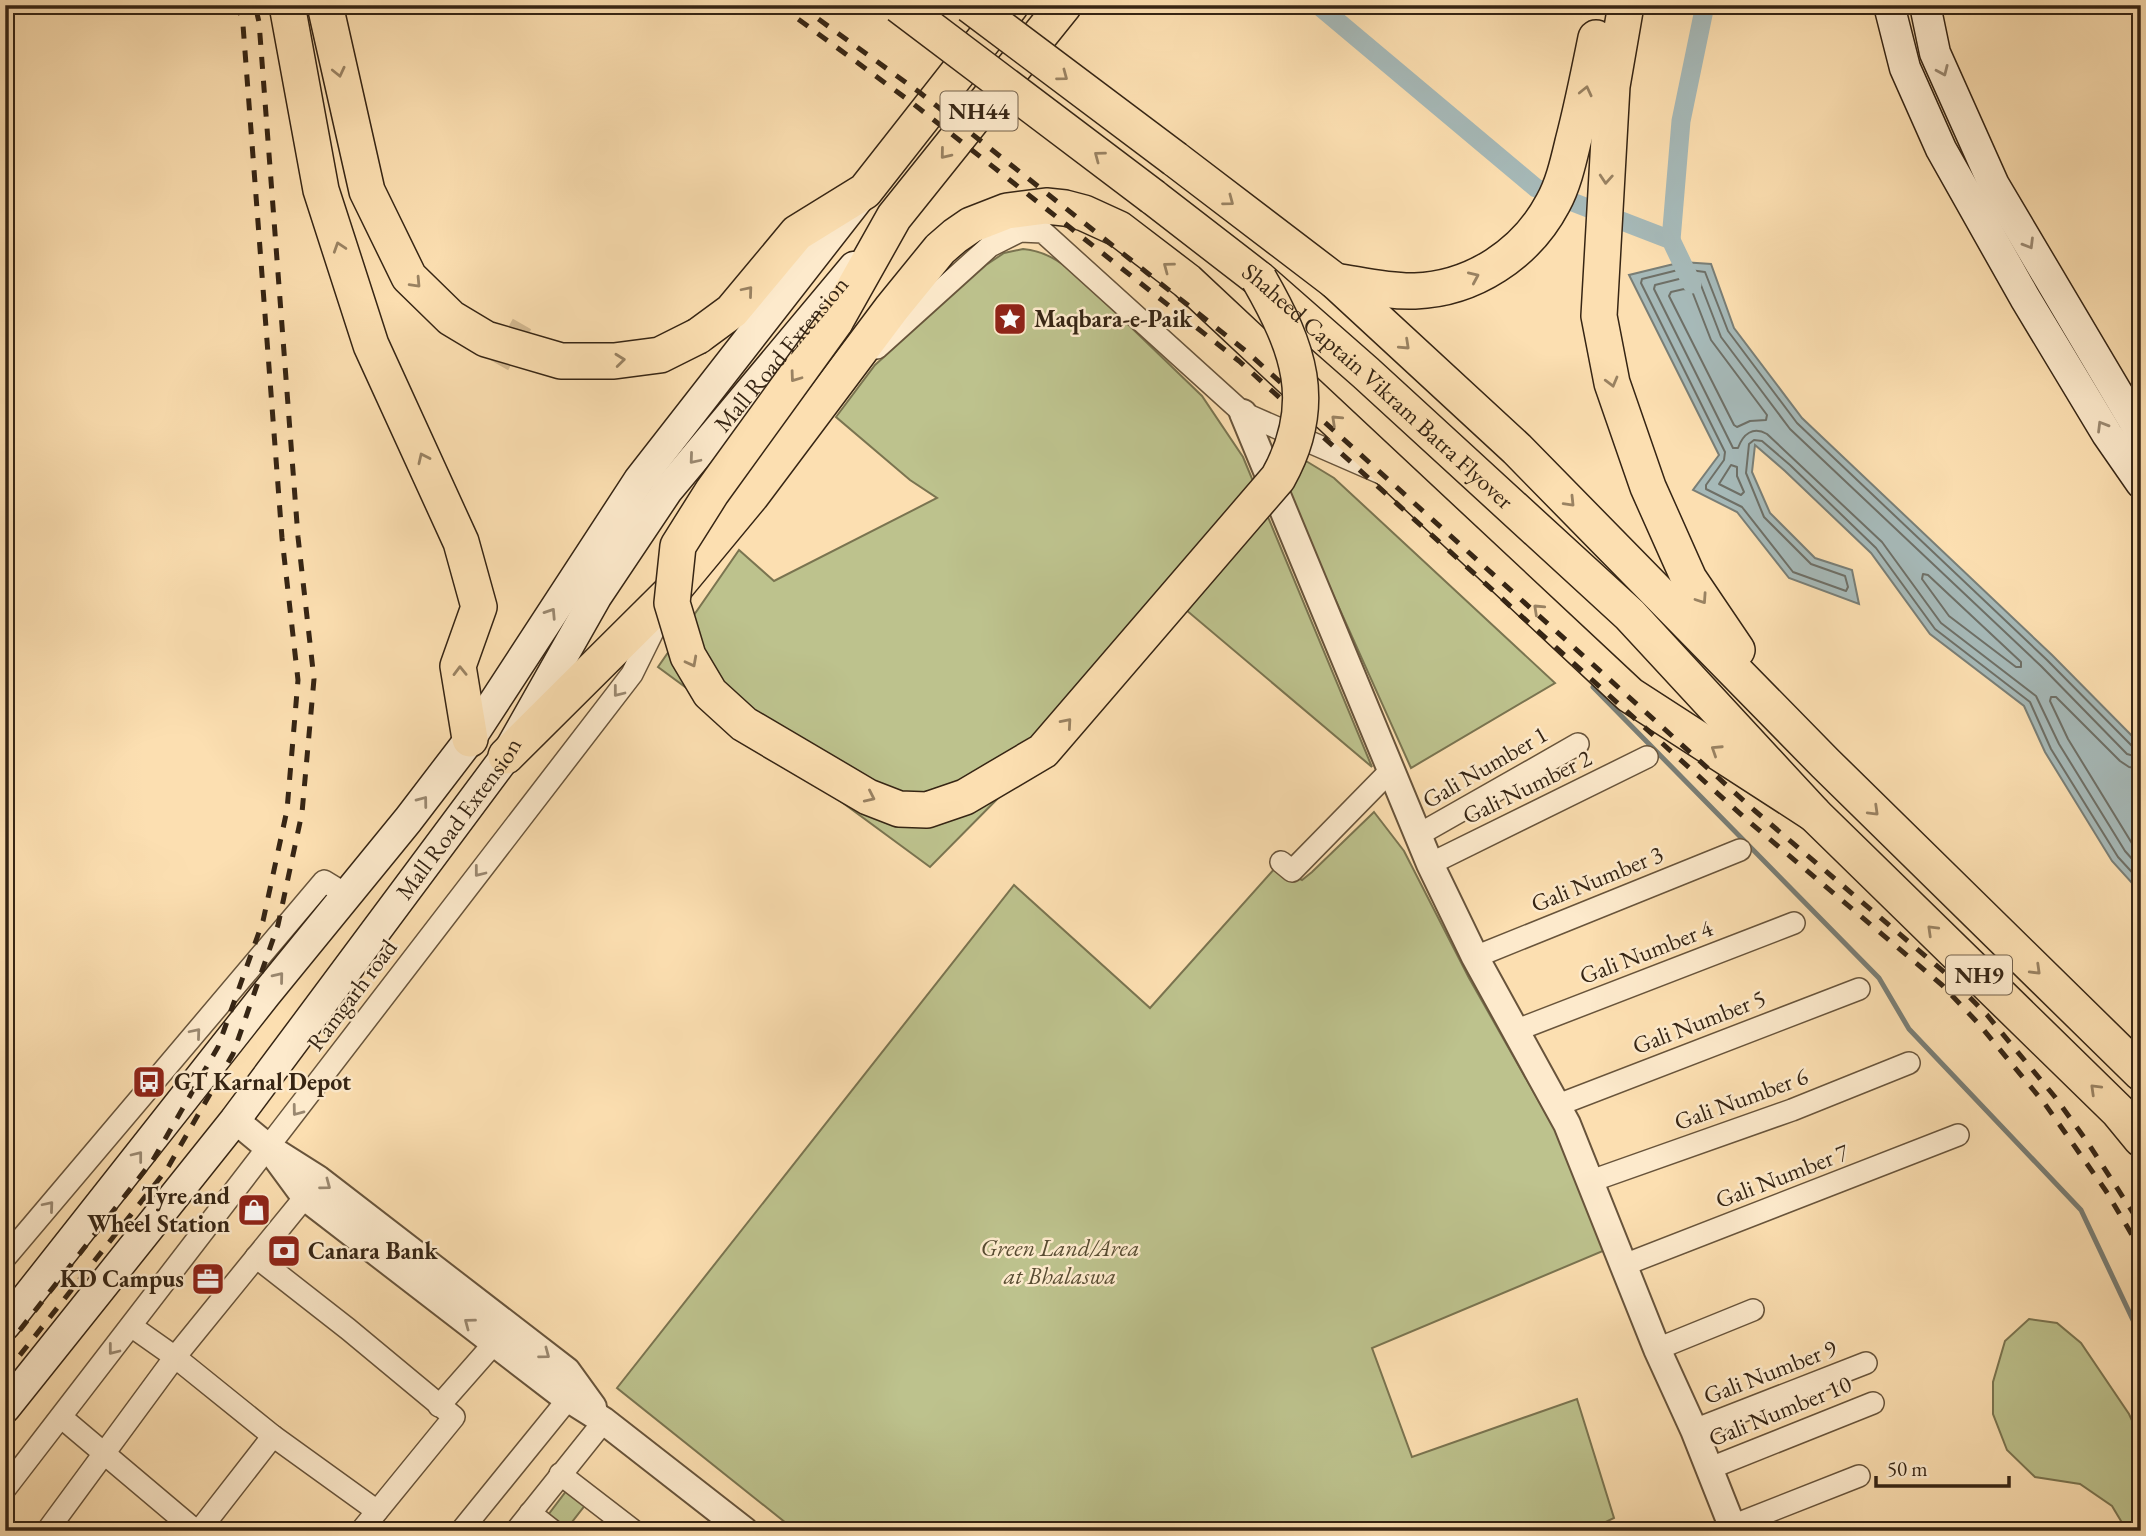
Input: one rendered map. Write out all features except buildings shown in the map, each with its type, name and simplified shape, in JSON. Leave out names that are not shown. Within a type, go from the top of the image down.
[{"type":"highway","points":[[287,5],[325,203],[371,345],[461,542],[479,607],[458,666],[470,739]]},
{"type":"highway","points":[[325,5],[368,191],[409,277],[451,318],[486,339],[561,361],[614,361],[660,355],[698,336],[732,311],[797,233],[865,191]]},
{"type":"highway","name":"Shaheed Captain Vikram Batra Flyover","points":[[899,5],[1258,279],[1366,373],[1630,615],[1814,814]]},
{"type":"highway","name":"Shaheed Captain Vikram Batra Flyover","points":[[970,5],[1335,281],[1517,449],[1825,763]]},
{"type":"highway","name":"NH44","points":[[865,191],[1011,5]]},
{"type":"highway","name":"NH44","points":[[894,217],[1064,5]]},
{"type":"highway","points":[[1335,281],[1414,291],[1443,288],[1471,279],[1519,248],[1539,227],[1565,175],[1586,90],[1602,5]]},
{"type":"highway","points":[[1626,5],[1612,86],[1599,316],[1612,383],[1648,487],[1689,579],[1759,682],[1825,763]]},
{"type":"highway","points":[[506,756],[674,589],[751,496],[892,308],[940,249],[980,221],[1007,211],[1027,207],[1065,208],[1084,213],[1119,229],[1187,281],[1630,695],[1814,814]]},
{"type":"highway","points":[[894,217],[835,322],[712,492],[678,546],[672,603],[688,656],[710,693],[744,724],[868,797],[899,809],[927,810],[965,797],[1043,751],[1278,478],[1297,437],[1300,384],[1295,355],[1286,331],[1258,279]]},
{"type":"highway","name":"NH9","points":[[1825,763],[2141,1073]]},
{"type":"highway","name":"NH9","points":[[1814,814],[2118,1111],[2141,1139]]},
{"type":"main road","points":[[1889,5],[1905,68],[1941,149],[2025,298],[2107,435],[2141,483]]},
{"type":"main road","points":[[1925,5],[1934,52],[1994,185],[2141,433]]},
{"type":"main road","name":"Mall Road Extension","points":[[5,1325],[335,888],[408,820],[470,739],[639,480],[865,191]]},
{"type":"main road","name":"Mall Road Extension","points":[[5,1408],[235,1120],[506,756],[596,597],[667,491],[894,217]]},
{"type":"street","points":[[830,390],[990,246],[1020,231],[1043,232],[1244,413],[1405,484]]},
{"type":"street","points":[[1244,413],[1430,864],[1475,957],[1558,1105],[1733,1528],[1859,1476]]},
{"type":"street","name":"Ramgarh road","points":[[5,1489],[632,674],[674,589]]},
{"type":"street","name":"Gali Number 1","points":[[1418,835],[1578,744]]},
{"type":"street","name":"Gali Number 2","points":[[1430,864],[1647,757]]},
{"type":"street","points":[[1281,862],[1292,871],[1391,770]]},
{"type":"street","name":"Gali Number 3","points":[[1475,957],[1740,850]]},
{"type":"street","points":[[5,1258],[335,888]]},
{"type":"street","name":"Gali Number 4","points":[[1517,1030],[1794,923]]},
{"type":"street","name":"Gali Number 5","points":[[1558,1105],[1859,989]]},
{"type":"street","name":"Gali Number 6","points":[[1591,1181],[1792,1110],[1909,1063]]},
{"type":"street","points":[[235,1120],[269,1148],[318,1179],[502,1335],[569,1398],[604,1421],[745,1531]]},
{"type":"street","name":"Gali Number 7","points":[[1624,1265],[1958,1135]]},
{"type":"street","points":[[269,1148],[305,1197],[502,1335],[567,1371],[604,1421]]},
{"type":"street","points":[[47,1531],[175,1357],[305,1197]]},
{"type":"street","points":[[256,1257],[454,1417],[360,1531]]},
{"type":"street","points":[[1657,1349],[1753,1310]]},
{"type":"street","points":[[131,1326],[175,1357],[273,1436],[377,1511]]},
{"type":"street","points":[[439,1406],[502,1335]]},
{"type":"street","name":"Gali Number 9","points":[[1694,1430],[1866,1363]]},
{"type":"street","points":[[461,1531],[569,1398]]},
{"type":"street","name":"Gali Number 10","points":[[1708,1469],[1873,1403]]},
{"type":"street","points":[[61,1417],[197,1531],[273,1436]]},
{"type":"street","points":[[516,1531],[604,1421]]},
{"type":"street","points":[[560,1474],[634,1531]]},
{"type":"street","points":[[530,1513],[553,1531]]},
{"type":"green space","points":[[1023,249],[1051,257],[1076,274],[1202,396],[1243,457],[1372,767],[1185,609],[930,867],[658,667],[739,550],[774,581],[937,498],[910,480],[836,417],[875,365],[986,265],[1004,253]]},
{"type":"green space","points":[[1306,461],[1334,478],[1555,683],[1411,768],[1288,494]]},
{"type":"green space","name":"Green Land/Area at Bhalaswa","points":[[1374,812],[1404,851],[1469,978],[1584,1181],[1610,1248],[1372,1348],[1412,1457],[1577,1399],[1614,1518],[1587,1531],[796,1531],[617,1388],[1014,885],[1150,1008],[1276,867],[1302,880]]},
{"type":"green space","points":[[2029,1319],[2057,1323],[2081,1343],[2129,1414],[2141,1440],[2141,1531],[2127,1531],[2112,1506],[2080,1484],[2035,1477],[2007,1450],[1993,1414],[1993,1382],[2005,1341]]},
{"type":"green space","points":[[567,1490],[586,1504],[565,1531],[561,1531],[545,1519]]},
{"type":"water","points":[[1682,262],[1711,264],[1734,328],[1802,418],[2052,655],[2141,745],[2141,893],[2112,861],[2045,752],[2024,706],[1930,634],[1871,553],[1785,471],[1755,445],[1752,472],[1770,513],[1815,558],[1852,570],[1859,604],[1789,578],[1737,512],[1693,490],[1719,455],[1629,275]]},
{"type":"waterway","points":[[1318,5],[1536,188],[1671,240],[1692,284]]},
{"type":"waterway","points":[[1671,240],[1681,121],[1705,5]]},
{"type":"waterway","points":[[1593,687],[1879,978],[1909,1029],[2081,1210],[2141,1337]]},
{"type":"tunnel","points":[[499,365],[522,324]]},
{"type":"railway","points":[[5,1349],[153,1160],[218,1047],[263,921],[287,810],[298,680],[282,538],[243,25],[238,5]]},
{"type":"railway","points":[[5,1374],[167,1169],[233,1054],[278,925],[302,813],[314,679],[298,537],[259,22],[255,5]]},
{"type":"railway","points":[[779,5],[911,102],[1239,361],[1746,819],[1942,985],[1978,1023],[2045,1104],[2106,1191],[2141,1250]]},
{"type":"railway","points":[[799,5],[919,92],[1247,352],[1754,810],[1950,977],[1987,1015],[2055,1097],[2141,1225]]},
{"type":"place","name":"Maqbara-e-Paik","points":[[1010,319]]},
{"type":"place","name":"GT Karnal Depot","points":[[149,1082]]},
{"type":"place","name":"Tyre and Wheel Station","points":[[254,1210]]},
{"type":"place","name":"Canara Bank","points":[[284,1251]]},
{"type":"place","name":"KD Campus","points":[[208,1279]]}]
